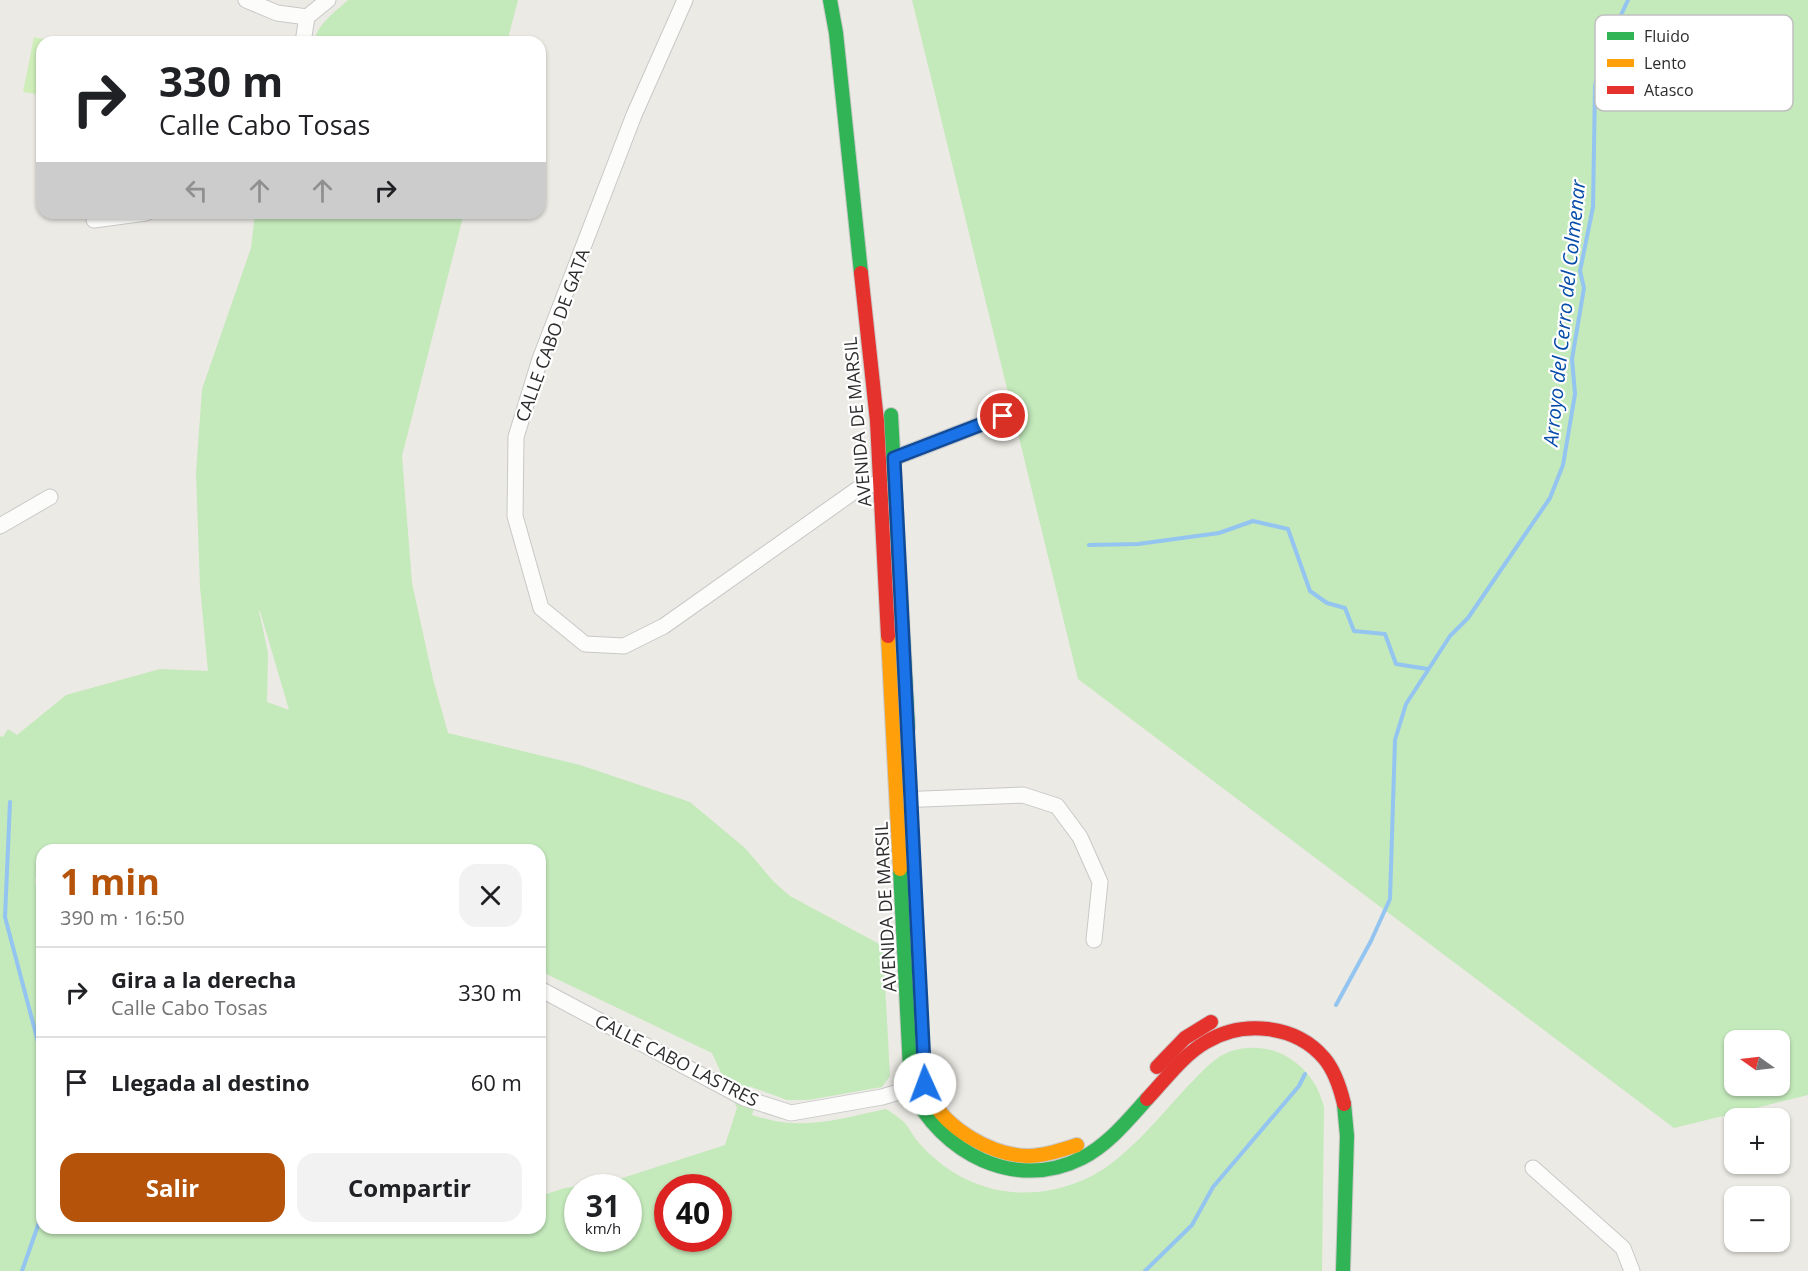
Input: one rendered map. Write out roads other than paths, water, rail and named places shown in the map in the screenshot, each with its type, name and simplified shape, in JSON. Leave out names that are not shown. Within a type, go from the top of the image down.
[{"type":"street","points":[[246,0],[277,13],[308,17]]},
{"type":"street","points":[[304,36],[308,17],[328,0]]},
{"type":"street","name":"CALLE CABO DE GATA","points":[[685,0],[625,137],[540,359],[516,437],[515,516],[541,608],[585,644],[624,646],[664,626],[860,488],[880,483]]},
{"type":"street","name":"AVENIDA DE MARSIL","points":[[830,0],[836,33],[877,421],[880,483],[908,799],[918,1087],[966,1136],[985,1147],[1006,1154],[1027,1156],[1049,1153],[1076,1146],[1085,1139]]},
{"type":"street","points":[[848,20],[853,66]]},
{"type":"street","points":[[94,220],[101,219]]},
{"type":"street","name":"AVENIDA DE MARSIL","points":[[889,396],[909,740]]},
{"type":"street","points":[[894,458],[1003,416]]},
{"type":"street","points":[[0,526],[50,497]]},
{"type":"street","points":[[908,799],[1023,795],[1057,806],[1080,837],[1100,882],[1094,940]]},
{"type":"street","name":"CALLE CABO LASTRES","points":[[546,992],[744,1098],[791,1113],[882,1097],[918,1087]]},
{"type":"street","points":[[1148,1078],[1185,1038],[1203,1025],[1226,1016]]},
{"type":"street","points":[[1280,1017],[1305,1027],[1328,1043]]},
{"type":"street","name":"AVENIDA DE MARSIL","points":[[923,1049],[917,1105],[933,1125],[958,1149],[978,1160],[1002,1168],[1026,1171],[1081,1158],[1111,1136],[1195,1048],[1211,1037],[1232,1029],[1249,1026],[1268,1028],[1299,1039],[1325,1059],[1335,1073],[1341,1090],[1346,1130],[1343,1271]]},
{"type":"street","points":[[1360,1130],[1360,1177]]},
{"type":"street","points":[[1533,1168],[1623,1248],[1632,1271]]},
{"type":"waterway","name":"Arroyo del Cerro del Colmenar","points":[[1621,15],[1628,0]]},
{"type":"waterway","name":"Arroyo del Cerro del Colmenar","points":[[1336,1005],[1371,941],[1390,899],[1395,740],[1406,704],[1450,636],[1468,618],[1550,498],[1563,465],[1575,394],[1572,359],[1584,288],[1580,271],[1593,207],[1595,86]]},
{"type":"waterway","points":[[1089,545],[1138,544],[1219,533],[1253,521],[1288,529],[1310,591],[1327,603],[1345,608],[1354,631],[1385,634],[1396,664],[1428,669]]},
{"type":"waterway","points":[[10,802],[5,917],[36,1034]]},
{"type":"waterway","name":"Arroyo del Cerro del Colmenar","points":[[1145,1271],[1192,1225],[1213,1187],[1299,1086],[1305,1074]]},
{"type":"waterway","points":[[22,1271],[36,1231]]}]
